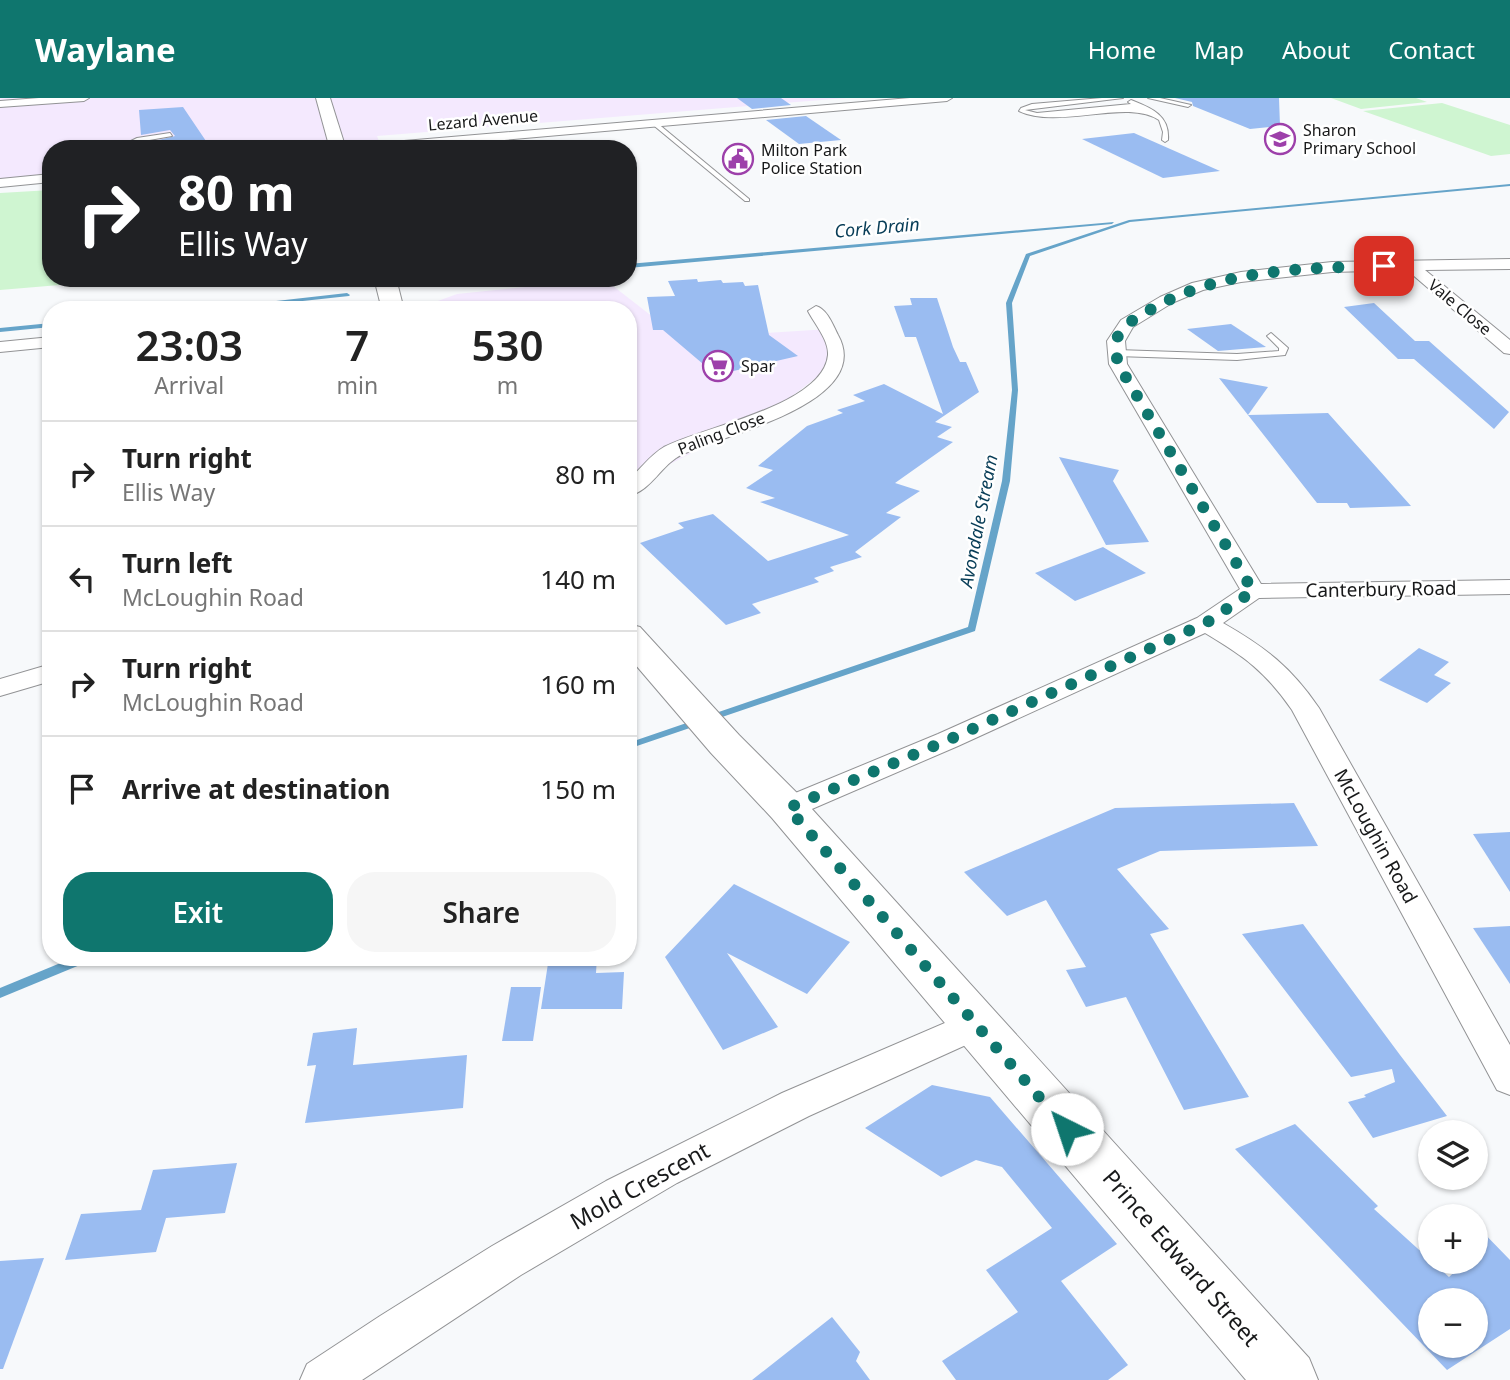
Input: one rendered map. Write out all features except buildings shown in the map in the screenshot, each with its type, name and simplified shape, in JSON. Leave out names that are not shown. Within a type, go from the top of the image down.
[{"type":"main road","points":[[323,98],[335,140]]},
{"type":"main road","name":"Prince Edward Street","points":[[637,644],[725,744],[788,808],[1287,1380]]},
{"type":"street","points":[[0,104],[84,98]]},
{"type":"street","name":"Lezard Avenue","points":[[460,140],[947,98]]},
{"type":"street","points":[[0,183],[42,179]]},
{"type":"street","points":[[788,808],[948,740],[1206,623],[1253,591],[1118,364],[1116,341],[1127,324],[1166,300],[1198,286],[1285,271],[1510,264]]},
{"type":"street","name":"Vale Close","points":[[1410,266],[1510,349]]},
{"type":"street","name":"Paling Close","points":[[637,484],[649,475],[656,462],[671,452],[779,411],[824,382],[836,366],[837,352],[816,311]]},
{"type":"street","points":[[0,346],[42,343]]},
{"type":"street","name":"Canterbury Road","points":[[1253,591],[1510,587]]},
{"type":"street","name":"McLoughin Road","points":[[1206,623],[1253,652],[1280,674],[1306,708],[1510,1080]]},
{"type":"street","points":[[0,688],[42,675]]},
{"type":"street","name":"Mold Crescent","points":[[323,1380],[426,1311],[620,1194],[831,1086],[975,1025]]},
{"type":"lane","points":[[1138,105],[1037,115],[1023,111],[1031,106],[1120,98],[1138,105],[1161,118],[1167,128],[1165,140]]},
{"type":"lane","points":[[1151,98],[1188,105]]},
{"type":"lane","points":[[654,123],[747,200]]},
{"type":"lane","points":[[136,140],[170,135]]},
{"type":"lane","points":[[1117,353],[1237,357],[1282,353],[1284,348],[1270,336]]},
{"type":"shaded area","points":[[0,98],[847,98],[377,136],[379,140],[42,140],[42,182],[0,185]]},
{"type":"shaded area","points":[[526,287],[614,287],[632,301],[438,301],[457,294]]},
{"type":"shaded area","points":[[637,305],[662,324],[706,337],[829,329],[843,357],[774,410],[637,481]]},
{"type":"green space","points":[[1331,98],[1416,98],[1427,102],[1361,109]]},
{"type":"green space","points":[[1442,103],[1510,125],[1510,154],[1491,156],[1363,111]]},
{"type":"green space","points":[[42,191],[42,286],[0,290],[0,193]]},
{"type":"waterway","name":"Avondale Stream","points":[[637,743],[972,629],[1006,481],[1015,390],[1009,303],[1028,255],[1129,221],[1510,185]]},
{"type":"waterway","name":"Cork Drain","points":[[637,265],[1112,223]]},
{"type":"waterway","name":"Cork Drain","points":[[288,301],[347,295]]},
{"type":"waterway","name":"Cork Drain","points":[[0,330],[42,326]]},
{"type":"waterway","name":"Avondale Stream","points":[[0,993],[66,966]]},
{"type":"place","name":"Sharon Primary School","points":[[1280,139]]},
{"type":"place","name":"Milton Park Police Station","points":[[738,159]]},
{"type":"place","name":"Spar","points":[[718,366]]},
{"type":"route","points":[[1067,1129],[788,808],[948,740],[1206,623],[1253,591],[1118,364],[1116,341],[1127,324],[1166,300],[1198,286],[1285,271],[1384,266]]}]
